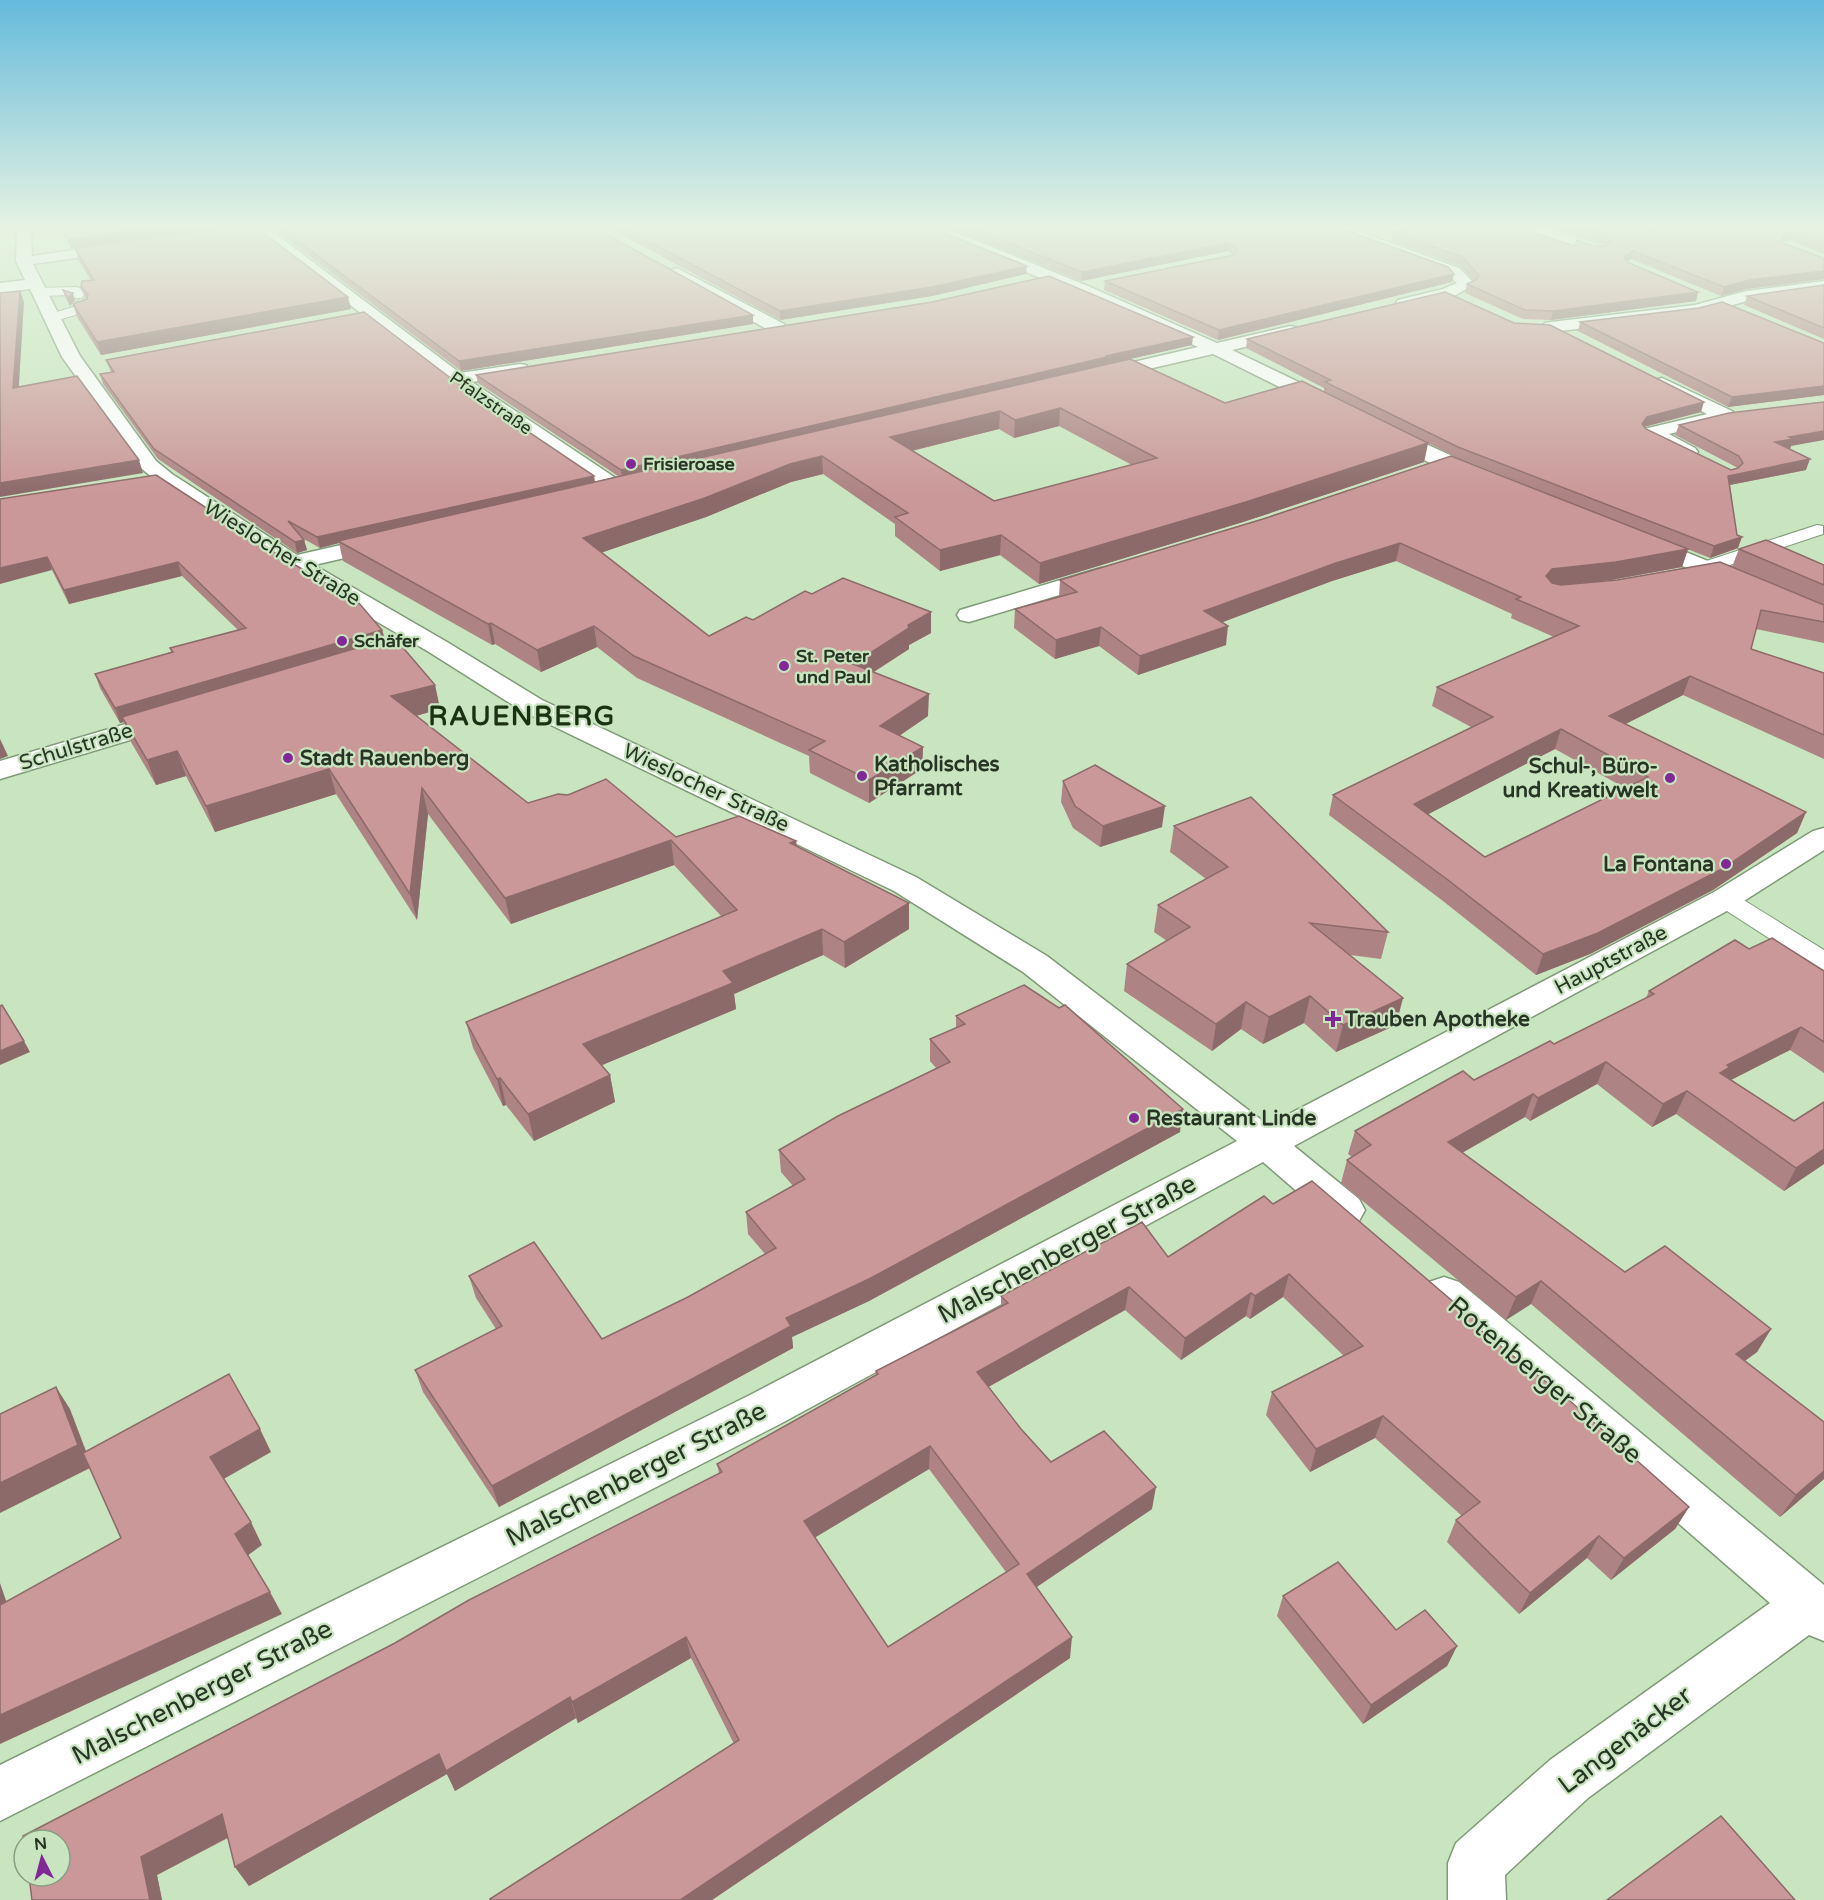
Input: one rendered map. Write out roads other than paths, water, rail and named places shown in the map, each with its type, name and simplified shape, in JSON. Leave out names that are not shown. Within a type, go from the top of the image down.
[{"type":"street","name":"Pfalzstraße","points":[[373,317],[456,379],[619,489]]},
{"type":"street","points":[[757,317],[778,328]]},
{"type":"street","points":[[1146,317],[1218,348],[1344,411]]},
{"type":"street","points":[[1529,326],[1551,327],[1639,317]]},
{"type":"street","name":"Wieslocher Straße","points":[[51,318],[78,367],[149,465],[165,478],[293,563],[533,706],[905,884],[1035,964],[1266,1144]]},
{"type":"street","points":[[755,332],[800,325]]},
{"type":"street","points":[[1080,380],[1309,326]]},
{"type":"street","points":[[1551,327],[1581,342]]},
{"type":"street","points":[[78,367],[102,362]]},
{"type":"street","points":[[456,379],[536,366]]},
{"type":"street","points":[[1643,374],[1725,416]]},
{"type":"street","points":[[1708,462],[1651,433],[1747,413]]},
{"type":"street","points":[[1364,421],[1448,463],[1502,484]]},
{"type":"street","points":[[1416,474],[1448,463]]},
{"type":"street","points":[[142,482],[165,478]]},
{"type":"street","points":[[595,494],[642,484]]},
{"type":"street","points":[[1620,532],[1824,618]]},
{"type":"street","points":[[293,563],[409,537]]},
{"type":"street","points":[[1670,579],[1711,569]]},
{"type":"street","points":[[969,615],[1116,570]]},
{"type":"street","points":[[393,652],[427,642]]},
{"type":"street","name":"Schulstraße","points":[[0,770],[198,711]]},
{"type":"street","name":"Hauptstraße","points":[[1266,1144],[1725,899],[1824,837]]},
{"type":"street","points":[[1266,1144],[1375,1236]]},
{"type":"street","name":"Malschenberger Straße","points":[[0,1794],[764,1410],[1266,1144]]},
{"type":"street","name":"Rotenberger Straße","points":[[1411,1266],[1817,1611]]},
{"type":"street","name":"Langenäcker","points":[[1477,1900],[1476,1863],[1569,1779],[1817,1611]]},
{"type":"lane","points":[[51,318],[55,317]]},
{"type":"lane","points":[[1711,569],[1817,530]]},
{"type":"lane","points":[[1725,899],[1824,962]]},
{"type":"place","name":"Frisieroase","points":[[631,464]]},
{"type":"place","name":"Schäfer","points":[[342,641]]},
{"type":"place","name":"St. Peter und Paul","points":[[784,666]]},
{"type":"place","name":"Stadt Rauenberg","points":[[288,758]]},
{"type":"place","name":"Katholisches Pfarramt","points":[[862,776]]},
{"type":"place","name":"Schul-, Büro- und Kreativwelt","points":[[1670,778]]},
{"type":"place","name":"La Fontana","points":[[1726,864]]},
{"type":"place","name":"Trauben Apotheke","points":[[1333,1019]]},
{"type":"place","name":"Restaurant Linde","points":[[1134,1118]]},
{"type":"district","name":"RAUENBERG","points":[[522,716]]}]
